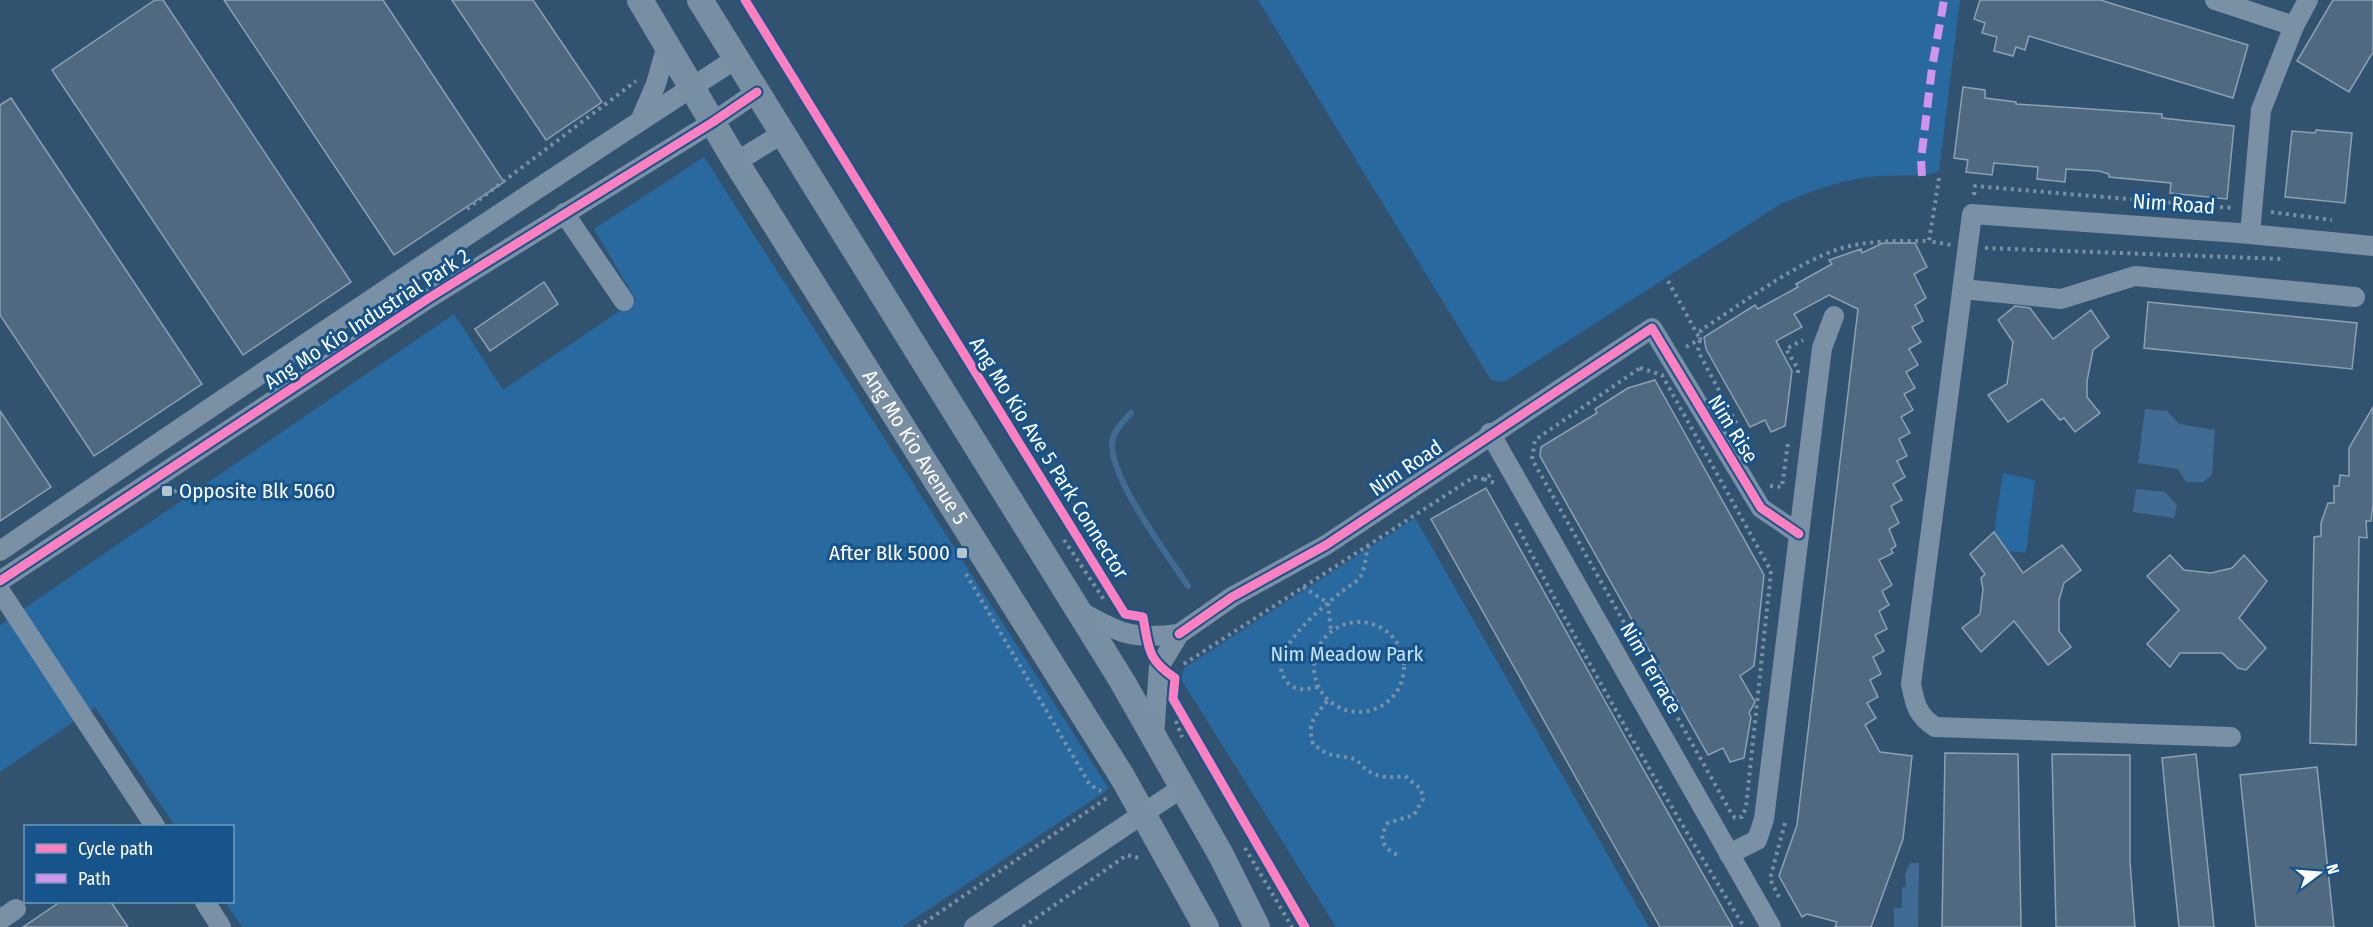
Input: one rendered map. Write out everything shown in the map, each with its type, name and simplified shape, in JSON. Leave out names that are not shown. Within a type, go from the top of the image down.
[{"type":"main road","name":"Ang Mo Kio Avenue 5","points":[[640,0],[736,162],[1143,813],[1206,927]]},
{"type":"main road","points":[[700,0],[1079,611],[1183,787],[1257,927]]},
{"type":"street","points":[[2215,0],[2294,26]]},
{"type":"street","points":[[2250,234],[2261,110],[2294,26],[2308,0]]},
{"type":"street","points":[[640,121],[656,84],[668,45]]},
{"type":"street","name":"Ang Mo Kio Industrial Park 2","points":[[0,551],[239,386],[737,58]]},
{"type":"street","name":"Ang Mo Kio Industrial Park 2","points":[[0,581],[429,298],[713,122],[757,92]]},
{"type":"street","points":[[736,162],[783,134]]},
{"type":"street","points":[[564,213],[624,301]]},
{"type":"street","points":[[1972,214],[1911,684],[1917,710],[1935,727],[2231,737]]},
{"type":"street","name":"Nim Road","points":[[1972,214],[2250,234],[2373,246]]},
{"type":"street","points":[[1963,289],[2061,298],[2134,276],[2355,297]]},
{"type":"street","points":[[1729,854],[1757,840],[1764,819],[1822,348],[1834,316]]},
{"type":"street","name":"Nim Road","points":[[1179,634],[1232,597],[1326,545],[1490,433],[1652,328]]},
{"type":"street","name":"Nim Rise","points":[[1652,328],[1761,508],[1798,534]]},
{"type":"street","name":"Nim Terrace","points":[[1490,433],[1771,927]]},
{"type":"street","points":[[0,591],[154,825]]},
{"type":"street","points":[[1079,611],[1119,632],[1147,638],[1179,634],[1167,673],[1154,736]]},
{"type":"street","points":[[974,927],[1183,787]]},
{"type":"street","points":[[206,903],[221,927]]},
{"type":"path","points":[[1929,242],[1939,178]]},
{"type":"path","points":[[1972,214],[1975,186],[2252,209],[2340,221]]},
{"type":"path","points":[[1647,370],[1700,339],[1701,330],[1802,266],[1841,248],[1885,241],[1929,242],[1968,248],[2289,259]]},
{"type":"path","points":[[1640,368],[1647,370],[1662,375],[1771,571],[1746,807],[1742,817],[1736,818],[1730,811],[1532,459],[1535,440],[1640,368]]},
{"type":"path","points":[[1484,479],[1533,448]]},
{"type":"path","points":[[1167,673],[1474,477],[1497,484],[1502,494]]},
{"type":"path","points":[[1512,515],[1569,628],[1636,748],[1744,927]]},
{"type":"path","points":[[1318,687],[1304,690],[1287,682],[1280,670],[1281,655],[1292,639],[1328,603],[1361,576],[1369,544]]},
{"type":"path","points":[[1303,587],[1328,603]]},
{"type":"path","points":[[1328,603],[1331,631]]},
{"type":"path","points":[[1349,622],[1370,623],[1388,632],[1400,648],[1404,668],[1400,688],[1387,703],[1369,712],[1349,712],[1327,700],[1318,687],[1314,667],[1318,647],[1331,631],[1349,622]]},
{"type":"path","points":[[1327,700],[1309,729],[1313,744],[1327,754],[1356,759],[1364,770],[1378,777],[1405,776],[1421,789],[1423,799],[1414,815],[1388,822],[1383,830],[1382,841],[1387,850],[1398,855]]},
{"type":"path","points":[[1176,711],[1190,728]]},
{"type":"path","points":[[1176,711],[1185,744]]},
{"type":"path","points":[[918,927],[1107,798]]},
{"type":"path","points":[[1240,840],[1292,927]]},
{"type":"path","points":[[1023,927],[1127,855],[1139,858]]},
{"type":"green space","points":[[1258,0],[1960,0],[1939,171],[1846,181],[1812,191],[1779,205],[1504,382],[1491,380]]},
{"type":"green space","points":[[704,157],[1109,789],[902,927],[242,927],[226,903],[234,903],[234,825],[174,825],[95,707],[0,772],[0,625],[454,314],[503,390],[636,300],[594,229]]},
{"type":"green space","points":[[2003,473],[2035,480],[2026,553],[2007,551],[1994,532]]},
{"type":"green space","name":"Nim Meadow Park","points":[[1415,518],[1649,927],[1336,927],[1181,679],[1184,668]]},
{"type":"shaded area","points":[[2145,409],[2167,411],[2179,424],[2215,430],[2212,475],[2203,482],[2186,482],[2178,469],[2138,463]]},
{"type":"shaded area","points":[[2136,489],[2165,492],[2177,505],[2174,518],[2133,512]]},
{"type":"shaded area","points":[[1910,863],[1919,863],[1918,927],[1894,927],[1894,908],[1902,908],[1902,887],[1906,887],[1905,874]]},
{"type":"building","points":[[155,0],[163,0],[351,282],[243,355],[52,70]]},
{"type":"building","points":[[224,0],[383,0],[504,182],[394,255]]},
{"type":"building","points":[[452,0],[533,0],[602,102],[546,140]]},
{"type":"building","points":[[1980,0],[2100,0],[2248,45],[2233,98],[2029,36],[2025,50],[2016,47],[2013,56],[1994,51],[1997,37],[1982,33],[1985,23],[1974,19]]},
{"type":"building","points":[[2333,0],[2373,0],[2373,52],[2349,92],[2297,61]]},
{"type":"building","points":[[1963,87],[1985,90],[1985,98],[2016,102],[2016,104],[2162,114],[2162,118],[2234,126],[2227,199],[2170,193],[2171,183],[2109,177],[2109,174],[2099,171],[2066,169],[2065,182],[2037,179],[2038,167],[1994,163],[1992,175],[1966,172],[1968,160],[1954,158]]},
{"type":"building","points":[[11,98],[202,384],[94,456],[0,315],[0,105]]},
{"type":"building","points":[[2316,130],[2352,133],[2345,203],[2285,197],[2292,131],[2315,133]]},
{"type":"building","points":[[1883,243],[1915,243],[1927,267],[1914,274],[1926,298],[1915,305],[1923,321],[1912,327],[1921,342],[1909,349],[1918,365],[1906,372],[1915,388],[1904,394],[1913,410],[1901,417],[1910,433],[1899,439],[1907,456],[1897,461],[1905,477],[1893,484],[1902,500],[1891,506],[1899,523],[1889,529],[1896,546],[1891,549],[1893,553],[1879,560],[1892,585],[1882,591],[1889,605],[1879,611],[1887,629],[1875,635],[1884,651],[1873,657],[1881,674],[1870,680],[1878,697],[1867,703],[1876,718],[1865,725],[1880,752],[1912,756],[1903,839],[1871,927],[1835,927],[1837,922],[1807,914],[1802,917],[1779,876],[1797,825],[1858,309],[1829,295],[1794,314],[1802,327],[1776,341],[1792,371],[1785,426],[1771,432],[1765,420],[1750,427],[1706,349],[1704,337],[1755,305],[1758,309],[1798,287],[1796,284],[1832,264],[1829,260],[1861,249],[1862,253]]},
{"type":"building","points":[[544,282],[558,304],[490,351],[475,329]]},
{"type":"building","points":[[2148,302],[2357,323],[2352,369],[2144,348]]},
{"type":"building","points":[[2015,306],[2030,308],[2053,339],[2091,310],[2109,337],[2093,350],[2087,381],[2087,397],[2100,413],[2075,432],[2064,418],[2060,420],[2042,399],[2008,422],[1988,395],[2007,384],[2013,342],[1998,320]]},
{"type":"building","points":[[1655,380],[1764,575],[1754,666],[1740,676],[1755,702],[1749,713],[1751,717],[1744,758],[1730,762],[1723,748],[1708,755],[1540,456],[1541,447],[1597,413],[1595,409],[1628,388]]},
{"type":"building","points":[[2373,407],[2373,504],[2371,521],[2366,521],[2367,538],[2359,537],[2356,745],[2310,743],[2314,537],[2321,536],[2321,523],[2328,503],[2334,503],[2334,486],[2339,486],[2340,475],[2349,476],[2349,448]]},
{"type":"building","points":[[0,411],[51,487],[0,521]]},
{"type":"building","points":[[1486,488],[1733,927],[1660,927],[1589,801],[1431,519]]},
{"type":"building","points":[[1994,532],[2023,573],[2062,545],[2081,570],[2064,583],[2059,600],[2059,631],[2071,647],[2048,665],[2014,621],[1981,652],[1962,628],[1980,614],[1983,589],[1981,578],[1985,574],[1970,554]]},
{"type":"building","points":[[2170,555],[2184,570],[2211,573],[2232,568],[2244,555],[2267,581],[2239,618],[2266,648],[2246,670],[2238,668],[2222,653],[2180,653],[2170,667],[2147,644],[2179,610],[2147,576]]},
{"type":"building","points":[[1945,753],[2018,754],[2021,927],[1942,927]]},
{"type":"building","points":[[2052,754],[2130,755],[2130,862],[2135,927],[2056,927]]},
{"type":"building","points":[[2196,754],[2214,927],[2179,927],[2162,758]]},
{"type":"building","points":[[2317,767],[2334,927],[2256,927],[2240,775]]},
{"type":"building","points":[[59,903],[112,903],[128,927],[23,927]]},
{"type":"waterway","points":[[1131,413],[1114,435],[1112,449],[1117,468],[1139,511],[1188,586]]},
{"type":"marked path","points":[[1922,176],[1921,160],[1932,68],[1944,0]]},
{"type":"cycle path","name":"Ang Mo Kio Ave 5 Park Connector","points":[[745,0],[1125,614],[1143,617],[1154,659],[1175,678],[1173,699],[1305,927]]},
{"type":"cycle path","points":[[0,581],[429,298],[713,122],[757,92]]},
{"type":"cycle path","points":[[1179,634],[1232,597],[1326,545],[1652,328],[1761,508],[1799,534]]},
{"type":"place","name":"Opposite Blk 5060","points":[[167,491]]},
{"type":"place","name":"After Blk 5000","points":[[962,553]]}]
